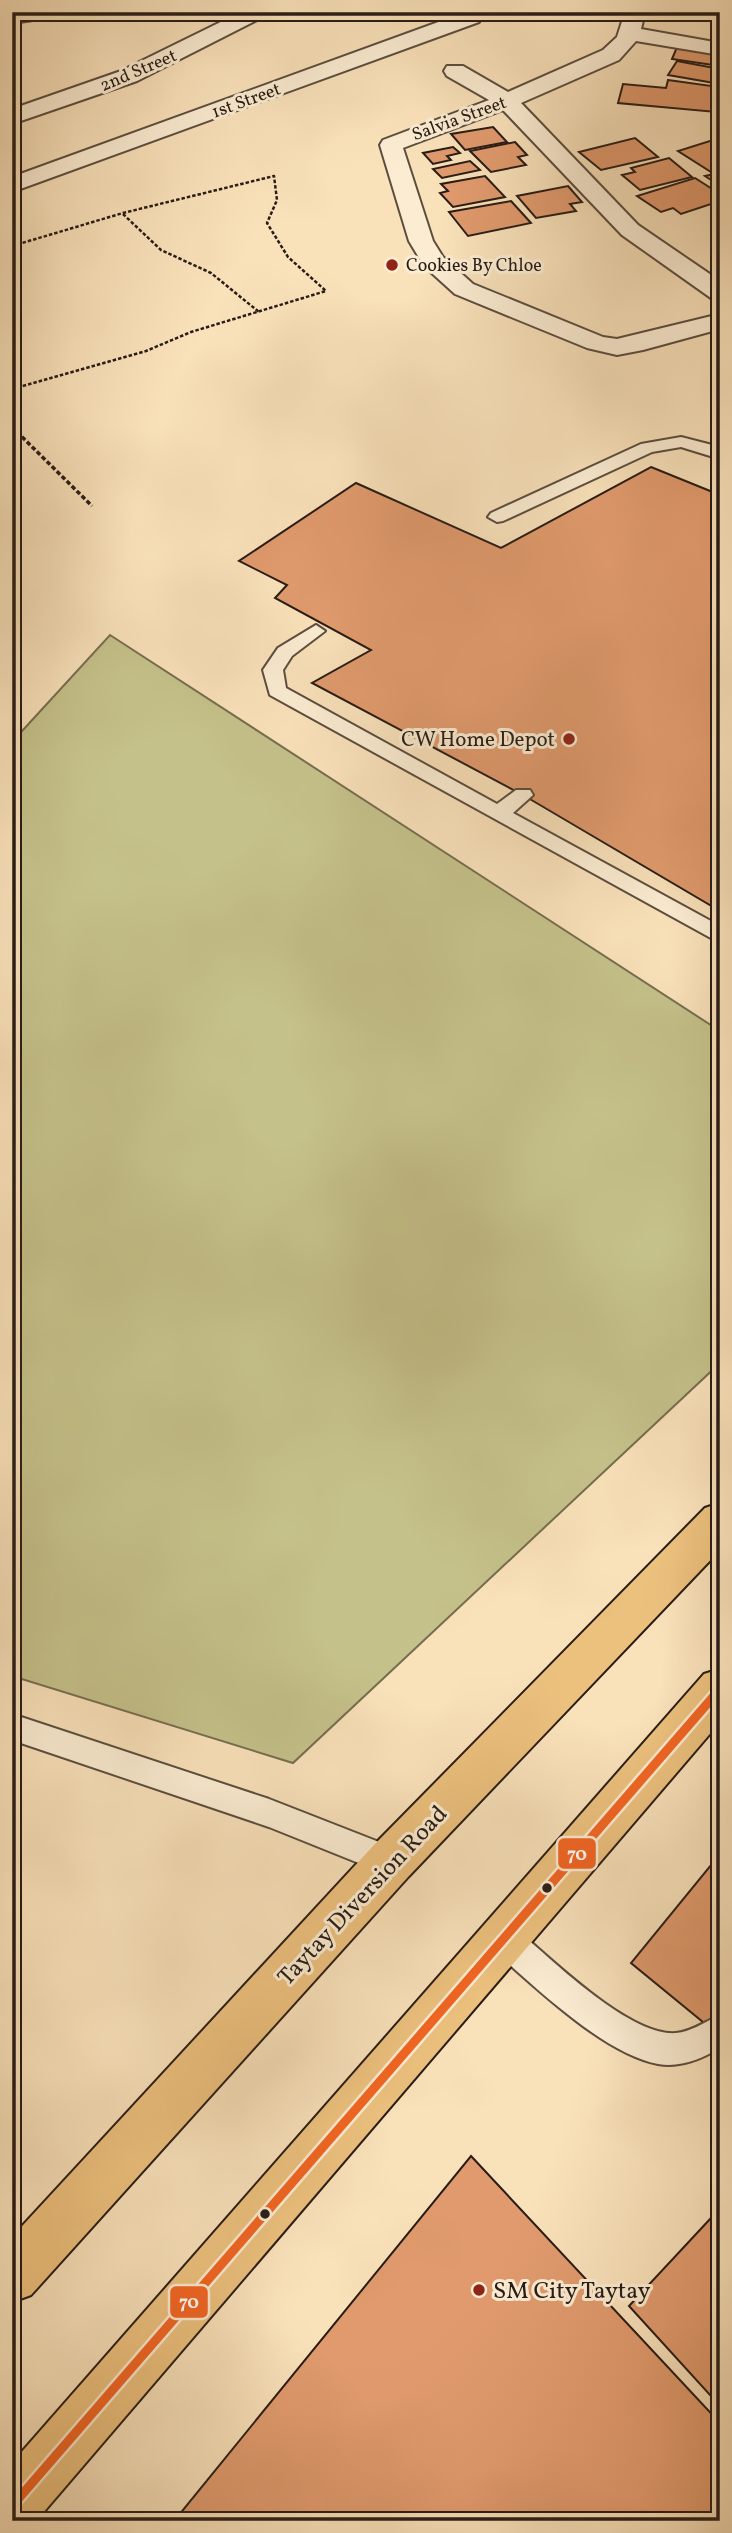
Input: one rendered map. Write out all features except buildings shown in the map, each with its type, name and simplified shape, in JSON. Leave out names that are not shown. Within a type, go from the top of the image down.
[{"type":"main road","name":"Taytay Diversion Road","points":[[12,2276],[391,1861],[720,1521]]},
{"type":"main road","points":[[12,2507],[719,1690]]},
{"type":"street","points":[[12,17],[54,12]]},
{"type":"street","name":"2nd Street","points":[[12,117],[129,76],[258,12]]},
{"type":"street","name":"1st Street","points":[[12,185],[472,18],[478,12]]},
{"type":"street","points":[[635,12],[631,34],[720,49]]},
{"type":"street","name":"Salvia Street","points":[[631,34],[624,45],[611,55],[507,101],[391,145],[421,242],[433,261],[464,289],[596,343],[617,347],[634,345],[720,321]]},
{"type":"street","points":[[455,71],[507,101],[630,230],[720,293]]},
{"type":"lane","points":[[497,517],[647,448],[681,442],[709,448],[720,454]]},
{"type":"lane","points":[[316,631],[285,652],[273,670],[277,691],[720,936]]},
{"type":"lane","points":[[499,813],[523,795]]},
{"type":"lane","points":[[12,1727],[269,1813],[391,1861]]},
{"type":"lane","points":[[504,1939],[619,2034],[652,2048],[680,2049],[704,2042],[716,2033]]},
{"type":"path","points":[[12,246],[123,213],[274,176],[277,200],[267,223],[288,257],[326,291],[191,332],[146,351],[12,389]]},
{"type":"path","points":[[123,213],[161,250],[211,273],[260,313]]},
{"type":"path","points":[[12,427],[92,506]]},
{"type":"shaded area","points":[[110,635],[720,1031],[720,1363],[293,1763],[12,1676],[12,742]]},
{"type":"transit line","name":"70","points":[[12,2506],[720,1689]]},
{"type":"place","name":"Cookies By Chloe","points":[[392,265]]},
{"type":"place","name":"CW Home Depot","points":[[569,739]]},
{"type":"place","name":"SM City Taytay","points":[[479,2290]]}]
